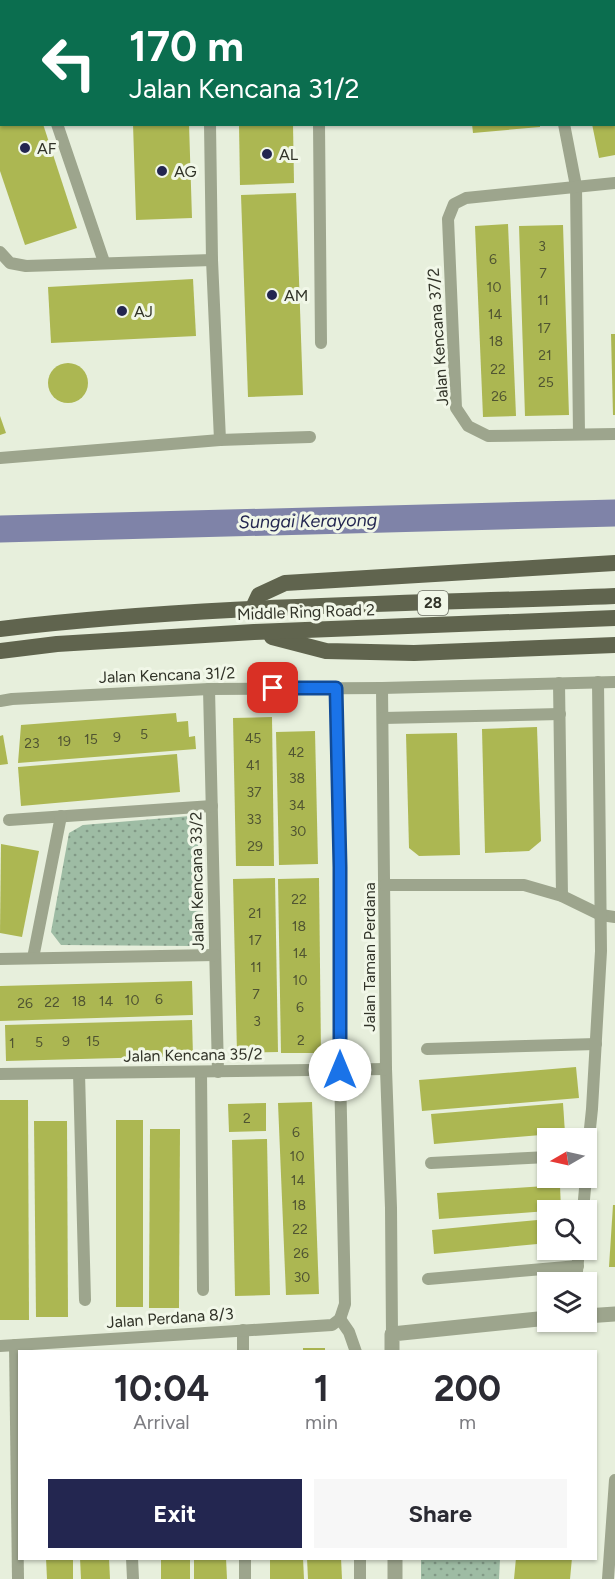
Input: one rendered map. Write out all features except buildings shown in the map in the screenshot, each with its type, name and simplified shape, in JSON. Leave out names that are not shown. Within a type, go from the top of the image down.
[{"type":"highway","points":[[252,610],[259,594],[285,583],[615,562]]},
{"type":"highway","name":"Middle Ring Road 2","points":[[0,628],[252,610],[615,596]]},
{"type":"highway","name":"Middle Ring Road 2","points":[[0,651],[57,644],[254,632],[615,618]]},
{"type":"highway","points":[[254,632],[326,651],[414,653],[615,645]]},
{"type":"street","points":[[58,126],[104,262]]},
{"type":"street","points":[[210,126],[212,260],[219,440]]},
{"type":"street","points":[[319,126],[321,344]]},
{"type":"street","points":[[564,126],[576,186],[579,434]]},
{"type":"street","points":[[576,186],[615,183]]},
{"type":"street","name":"Jalan Kencana 37/2","points":[[576,186],[466,198],[454,204],[448,219],[456,408],[468,426],[488,436],[615,434]]},
{"type":"street","points":[[0,252],[10,263],[26,266],[212,260]]},
{"type":"street","points":[[0,458],[219,440],[310,437]]},
{"type":"street","points":[[589,1128],[601,951],[598,682]]},
{"type":"street","name":"Jalan Kencana 31/2","points":[[0,701],[209,689],[382,688],[615,682]]},
{"type":"street","points":[[559,683],[562,896]]},
{"type":"street","points":[[336,688],[345,1304],[340,1319],[349,1332],[355,1350]]},
{"type":"street","name":"Jalan Taman Perdana","points":[[382,688],[386,1069],[391,1208],[392,1334]]},
{"type":"street","name":"Jalan Kencana 33/2","points":[[209,689],[218,1072]]},
{"type":"street","points":[[383,718],[560,714]]},
{"type":"street","points":[[9,820],[212,806]]},
{"type":"street","points":[[33,958],[61,816]]},
{"type":"street","points":[[385,885],[524,885],[562,896],[601,915],[615,917]]},
{"type":"street","points":[[601,951],[615,954]]},
{"type":"street","points":[[0,959],[215,955]]},
{"type":"street","points":[[427,1049],[596,1044]]},
{"type":"street","name":"Jalan Kencana 35/2","points":[[0,1074],[386,1069]]},
{"type":"street","points":[[201,1072],[203,1290]]},
{"type":"street","points":[[79,1073],[85,1300]]},
{"type":"street","points":[[431,1163],[537,1158]]},
{"type":"street","points":[[577,1272],[578,1260]]},
{"type":"street","points":[[428,1279],[578,1266]]},
{"type":"street","points":[[597,1315],[615,1314]]},
{"type":"street","name":"Jalan Perdana 8/3","points":[[0,1346],[332,1325],[340,1319]]},
{"type":"street","points":[[392,1350],[392,1334],[537,1319]]},
{"type":"street","points":[[243,1330],[243,1350]]},
{"type":"street","points":[[127,1338],[127,1350]]},
{"type":"street","points":[[15,1345],[18,1579]]},
{"type":"street","points":[[608,1579],[615,1480]]},
{"type":"street","points":[[132,1560],[133,1579]]},
{"type":"street","points":[[245,1560],[245,1579]]},
{"type":"street","points":[[360,1560],[360,1579]]},
{"type":"street","points":[[395,1560],[395,1579]]},
{"type":"green space","points":[[190,816],[201,829],[202,935],[192,946],[61,945],[51,932],[69,833],[83,825]]},
{"type":"green space","points":[[421,1560],[500,1560],[499,1579],[421,1579]]},
{"type":"waterway","name":"Sungai Kerayong","points":[[0,529],[615,513]]},
{"type":"place","name":"AF","points":[[25,148]]},
{"type":"place","name":"AL","points":[[267,154]]},
{"type":"place","name":"AG","points":[[162,171]]},
{"type":"place","name":"AM","points":[[272,295]]},
{"type":"place","name":"AJ","points":[[122,311]]},
{"type":"route","points":[[273,688],[336,688],[340,867],[340,1070]]}]
